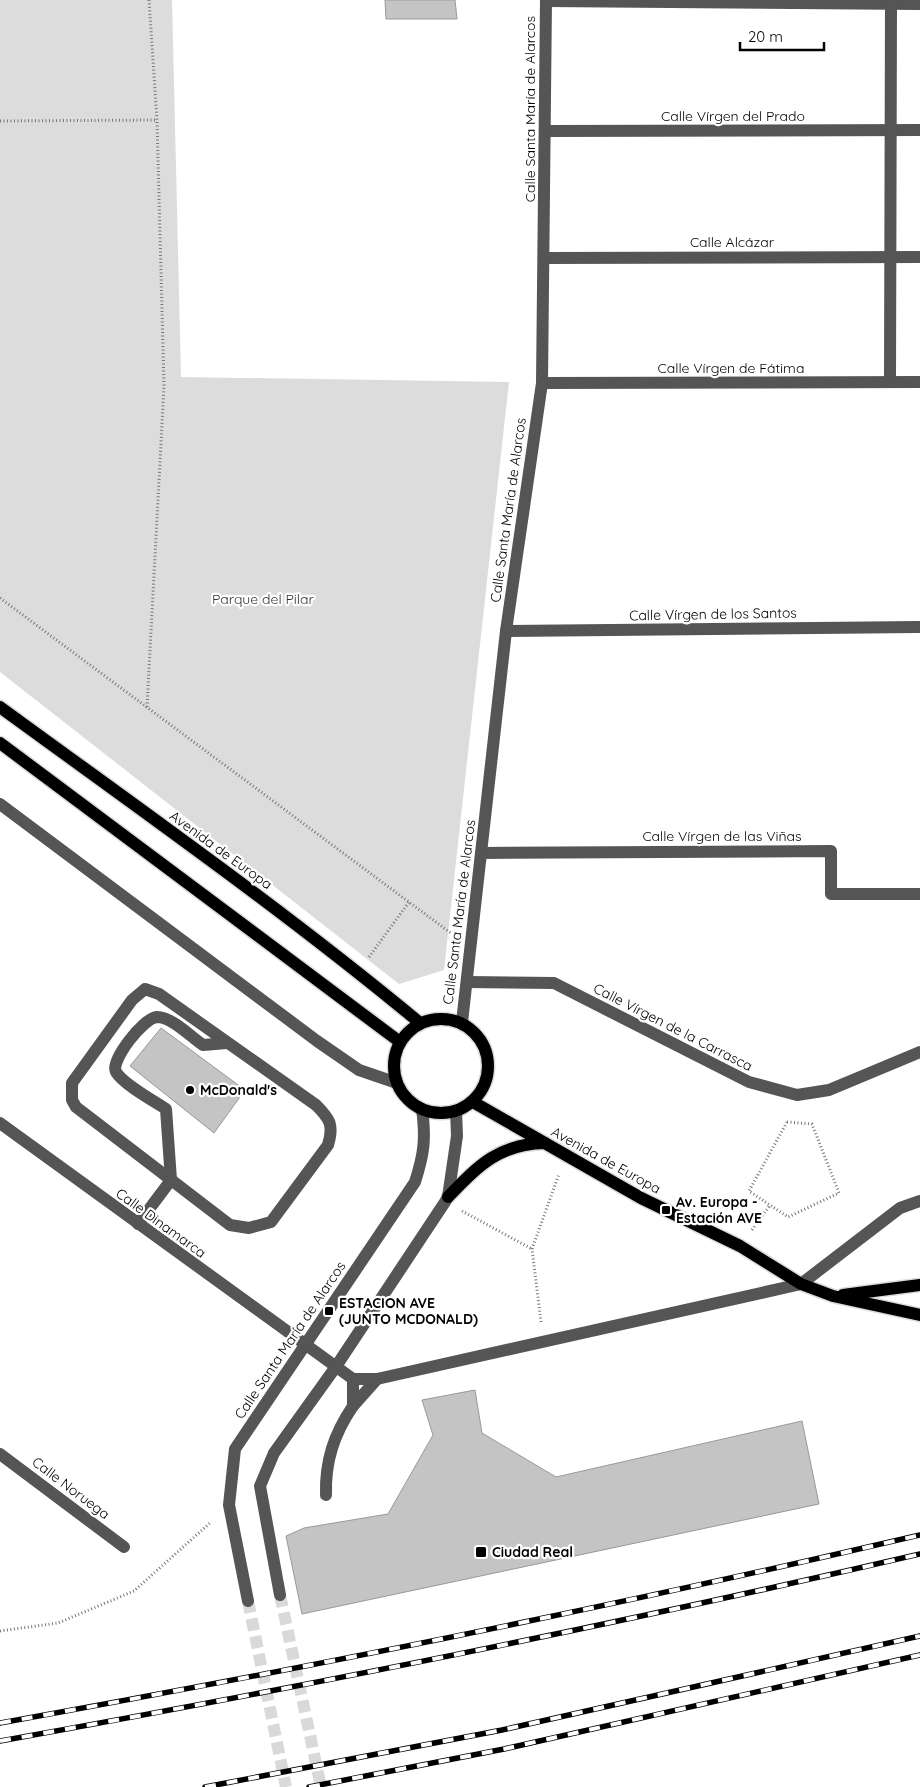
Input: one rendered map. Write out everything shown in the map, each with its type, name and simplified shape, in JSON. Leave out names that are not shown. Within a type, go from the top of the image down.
[{"type":"main road","name":"Avenida de Europa","points":[[0,707],[359,972],[420,1023]]},
{"type":"main road","points":[[0,743],[400,1042]]},
{"type":"main road","points":[[440,1017],[462,1022],[480,1037],[488,1059],[486,1082],[472,1102],[456,1111],[439,1113],[422,1109],[407,1099],[397,1083],[394,1062],[400,1042],[420,1023],[440,1017]]},
{"type":"main road","name":"Avenida de Europa","points":[[472,1102],[641,1198],[740,1246],[801,1284],[833,1296],[920,1314]]},
{"type":"main road","points":[[447,1200],[481,1163],[506,1149],[524,1143],[545,1142]]},
{"type":"main road","name":"Avenida de Europa","points":[[833,1296],[920,1286]]},
{"type":"street","points":[[546,0],[891,2],[920,4]]},
{"type":"street","name":"Calle Santa María de Alarcos","points":[[462,1022],[506,632],[542,383],[546,0]]},
{"type":"street","points":[[890,382],[891,2]]},
{"type":"street","name":"Calle Vírgen del Prado","points":[[545,132],[920,130]]},
{"type":"street","name":"Calle Alcázar","points":[[544,258],[920,257]]},
{"type":"street","name":"Calle Vírgen de Fátima","points":[[542,383],[920,382]]},
{"type":"street","name":"Calle Vírgen de los Santos","points":[[506,632],[920,627]]},
{"type":"street","points":[[0,804],[317,1041],[359,1070],[397,1083]]},
{"type":"street","name":"Calle Vírgen de las Viñas","points":[[481,853],[831,850],[831,894],[920,894]]},
{"type":"street","name":"Calle Vírgen de la Carrasca","points":[[467,982],[554,983],[749,1082],[796,1095],[828,1090],[920,1052]]},
{"type":"street","points":[[145,989],[159,994],[316,1105],[328,1117],[332,1133],[328,1145],[271,1222],[264,1225],[249,1228],[230,1225],[170,1180],[76,1107],[72,1100],[72,1083],[132,1000],[145,989]]},
{"type":"street","points":[[138,1224],[170,1180],[166,1109],[123,1079],[116,1072],[115,1063],[139,1028],[146,1021],[157,1017],[168,1020],[203,1045],[227,1043]]},
{"type":"street","name":"Calle Santa María de Alarcos","points":[[248,1601],[229,1505],[234,1449],[415,1182],[424,1155],[425,1128],[422,1109]]},
{"type":"street","points":[[280,1595],[260,1486],[274,1453],[336,1368],[447,1200],[457,1136],[456,1111]]},
{"type":"street","name":"Calle Dinamarca","points":[[0,1123],[353,1379]]},
{"type":"street","points":[[353,1406],[353,1379],[378,1379],[801,1284],[900,1208],[920,1201]]},
{"type":"street","points":[[326,1495],[325,1473],[330,1449],[341,1424],[353,1406],[378,1379]]},
{"type":"street","name":"Calle Noruega","points":[[0,1454],[124,1547]]},
{"type":"path","points":[[147,707],[164,386],[157,120],[149,0]]},
{"type":"path","points":[[0,121],[157,120]]},
{"type":"path","points":[[0,598],[455,936]]},
{"type":"path","points":[[359,972],[410,902]]},
{"type":"path","points":[[787,1122],[812,1124],[839,1193],[788,1217],[770,1205],[749,1191],[787,1122]]},
{"type":"path","points":[[544,1341],[532,1249],[566,1154]]},
{"type":"path","points":[[447,1200],[532,1249]]},
{"type":"path","points":[[740,1246],[770,1205]]},
{"type":"path","points":[[0,1630],[58,1623],[134,1591],[171,1560],[229,1505]]},
{"type":"green space","name":"Parque del Pilar","points":[[0,0],[172,0],[181,377],[509,382],[444,970],[399,984],[0,672]]},
{"type":"building","points":[[385,0],[455,0],[457,19],[386,19]]},
{"type":"building","points":[[161,1028],[245,1090],[214,1133],[130,1066]]},
{"type":"building","name":"Ciudad Real","points":[[475,1390],[482,1433],[556,1477],[802,1421],[819,1504],[302,1614],[286,1536],[304,1528],[388,1514],[433,1435],[422,1400]]},
{"type":"tunnel","points":[[280,1595],[321,1787]]},
{"type":"tunnel","points":[[248,1601],[286,1787]]},
{"type":"railway","points":[[0,1723],[461,1635],[691,1587],[920,1535]]},
{"type":"railway","points":[[0,1741],[231,1699],[461,1654],[920,1554]]},
{"type":"railway","points":[[205,1787],[502,1730],[920,1636]]},
{"type":"railway","points":[[309,1787],[504,1749],[920,1655]]},
{"type":"place","name":"McDonald's","points":[[190,1090]]},
{"type":"place","name":"Av. Europa - Estación AVE","points":[[666,1210]]},
{"type":"place","name":"ESTACION AVE (JUNTO MCDONALD)","points":[[329,1311]]},
{"type":"place","name":"Ciudad Real","points":[[481,1552]]}]
